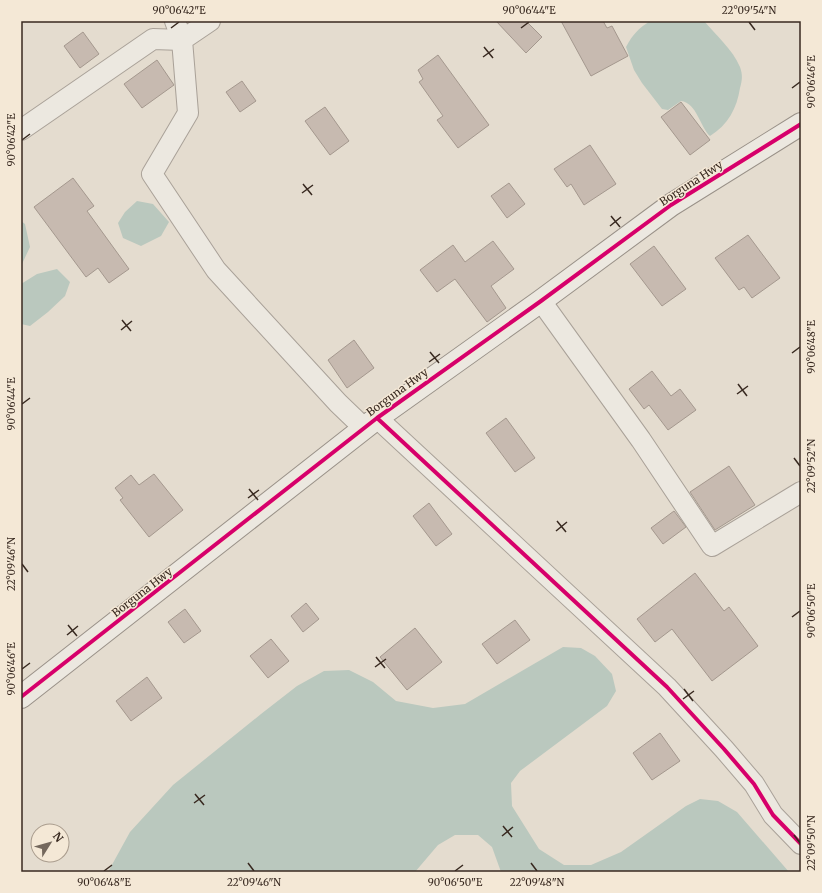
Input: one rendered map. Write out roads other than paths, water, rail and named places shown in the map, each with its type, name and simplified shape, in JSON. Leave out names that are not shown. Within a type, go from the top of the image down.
[{"type":"street","points":[[175,21],[182,40],[188,113],[152,174],[216,270],[338,403],[370,423],[667,687],[754,784],[773,815],[801,844]]},
{"type":"street","points":[[21,130],[154,39],[182,40],[210,21]]},
{"type":"street","name":"Borguna Hwy","points":[[21,697],[370,423],[671,205],[801,124]]},
{"type":"street","points":[[541,300],[641,440],[712,546],[801,492]]}]
